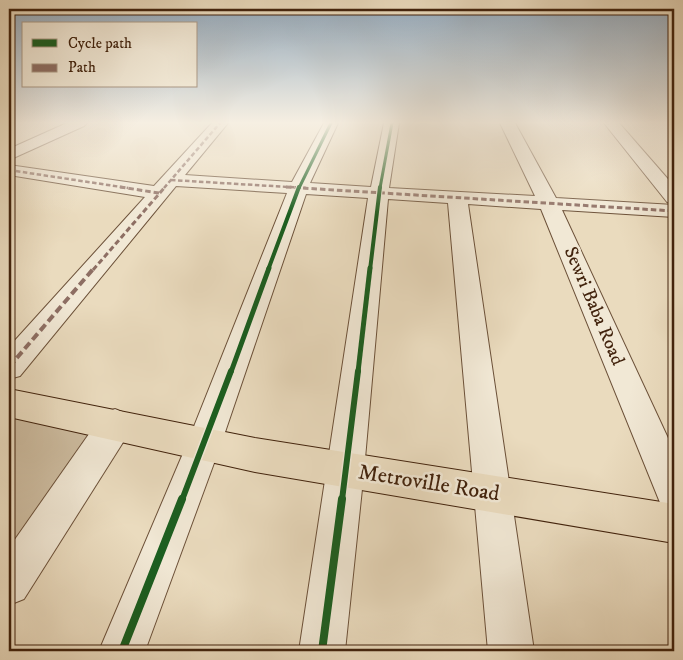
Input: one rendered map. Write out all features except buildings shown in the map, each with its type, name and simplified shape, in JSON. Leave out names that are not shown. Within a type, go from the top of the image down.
[{"type":"main road","name":"Metroville Road","points":[[9,403],[254,454],[674,524]]},
{"type":"street","points":[[9,368],[193,154]]},
{"type":"street","points":[[122,651],[204,444],[299,187],[316,154]]},
{"type":"street","points":[[322,651],[346,470],[379,192],[386,154]]},
{"type":"street","name":"Sewri Baba Road","points":[[524,154],[549,203],[674,492]]},
{"type":"street","points":[[636,154],[674,198]]},
{"type":"street","points":[[9,170],[165,186],[299,187],[674,211]]},
{"type":"street","points":[[457,197],[511,651]]},
{"type":"street","points":[[9,584],[115,425]]},
{"type":"shaded area","points":[[9,403],[115,425],[9,584]]},
{"type":"marked path","points":[[9,367],[193,154]]},
{"type":"marked path","points":[[9,170],[159,193]]},
{"type":"marked path","points":[[171,180],[674,211]]},
{"type":"cycle path","points":[[122,651],[204,444],[299,187],[316,154]]},
{"type":"cycle path","points":[[322,651],[346,470],[379,192],[386,154]]}]
